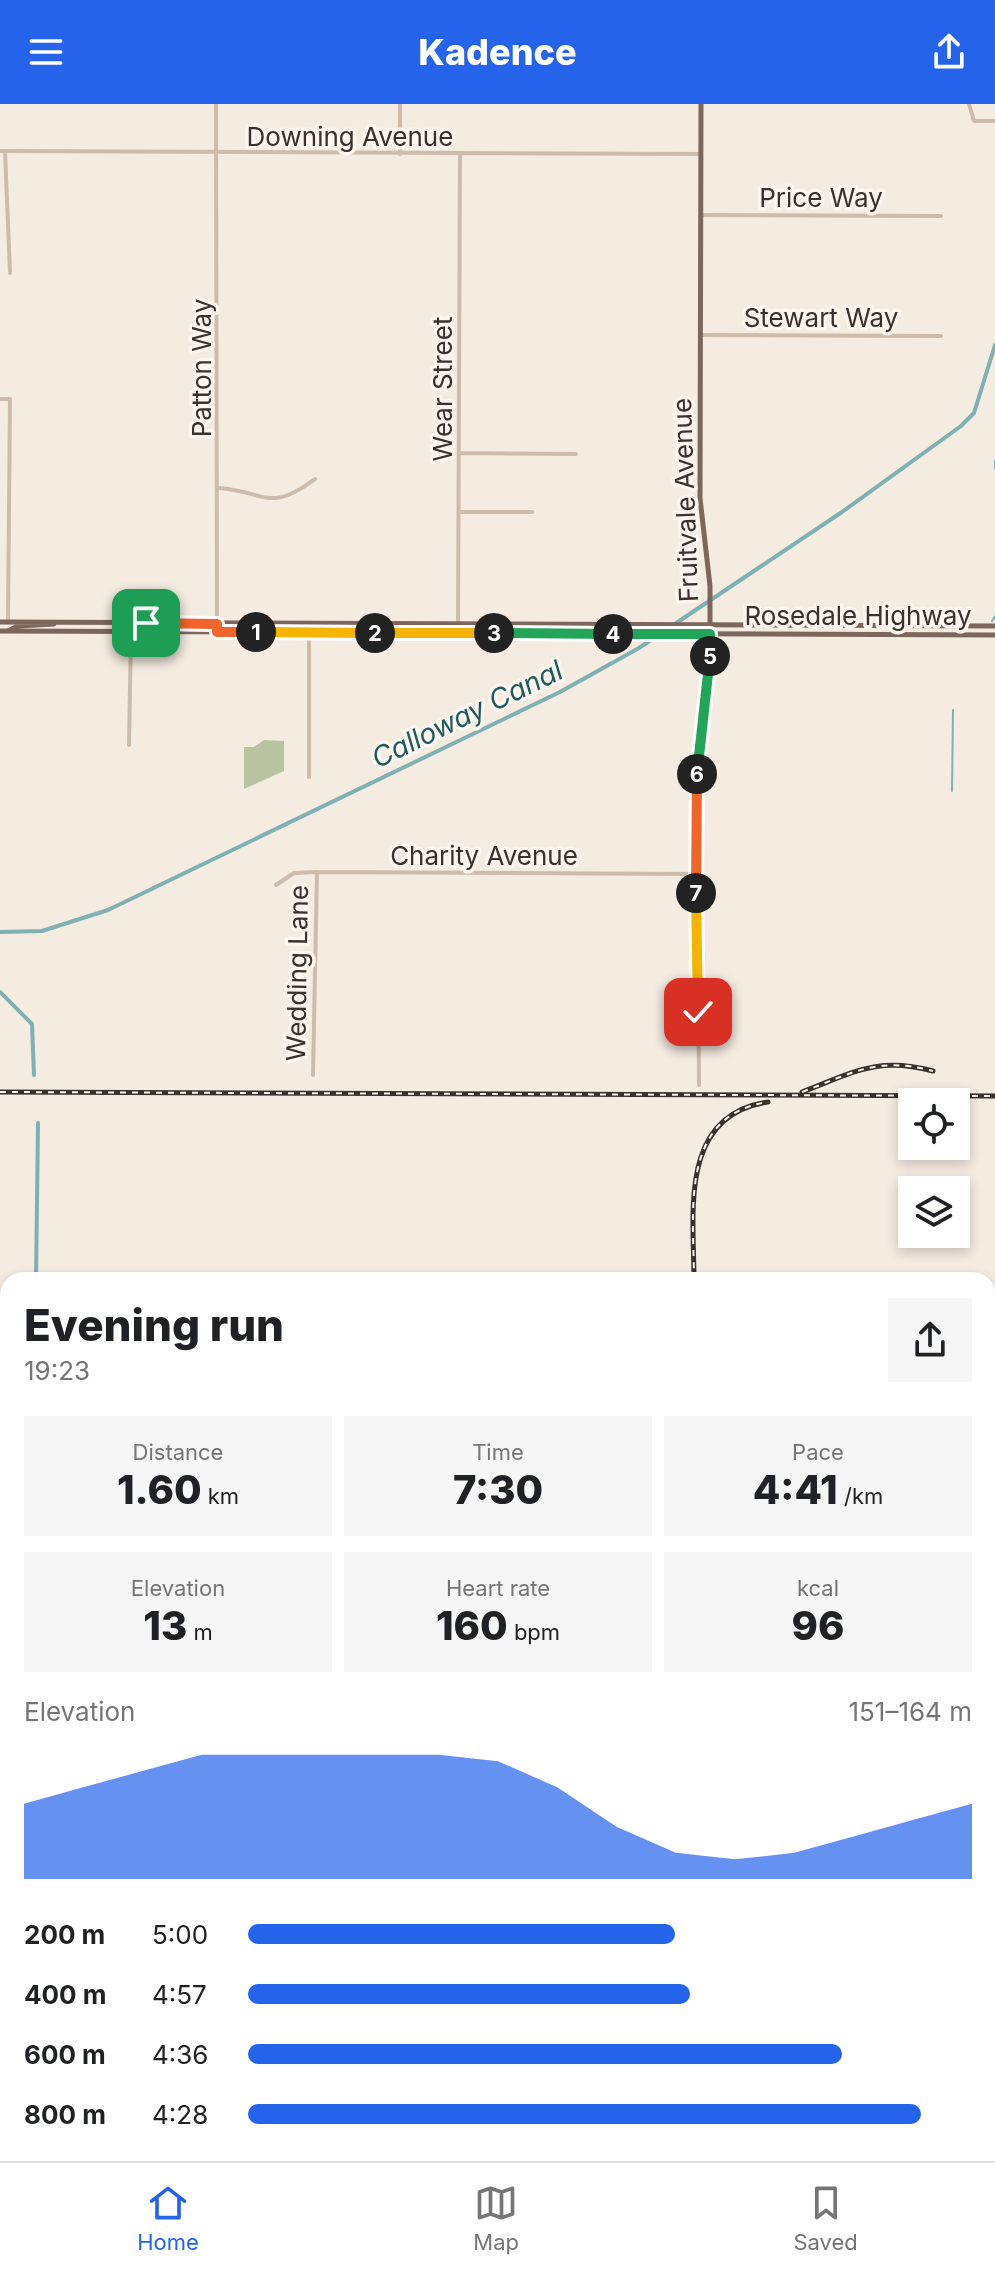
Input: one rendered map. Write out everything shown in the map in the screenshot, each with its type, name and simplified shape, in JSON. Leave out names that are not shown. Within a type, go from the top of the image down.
[{"type":"main road","name":"Fruitvale Avenue","points":[[701,104],[700,498],[710,634]]},
{"type":"main road","name":"Rosedale Highway","points":[[8,622],[995,626]]},
{"type":"main road","points":[[0,626],[8,622]]},
{"type":"main road","points":[[8,631],[15,627],[50,626],[59,622]]},
{"type":"main road","points":[[264,632],[271,628],[313,624]]},
{"type":"main road","points":[[309,633],[316,628],[352,628],[362,624]]},
{"type":"main road","points":[[399,633],[413,628],[453,628],[458,625]]},
{"type":"main road","points":[[462,633],[465,628],[512,629],[520,625]]},
{"type":"main road","name":"Rosedale Highway","points":[[0,626],[8,631],[995,635]]},
{"type":"street","name":"Patton Way","points":[[216,104],[219,154],[217,632]]},
{"type":"street","points":[[400,104],[400,154]]},
{"type":"street","points":[[969,104],[974,121],[995,121]]},
{"type":"street","name":"Downing Avenue","points":[[3,151],[701,154]]},
{"type":"street","points":[[3,151],[10,273]]},
{"type":"street","name":"Wear Street","points":[[458,625],[460,154]]},
{"type":"street","name":"Price Way","points":[[701,215],[941,216]]},
{"type":"street","name":"Stewart Way","points":[[700,335],[941,336]]},
{"type":"street","points":[[0,399],[10,399],[8,622]]},
{"type":"street","points":[[459,453],[576,454]]},
{"type":"street","points":[[219,488],[273,500],[285,498],[315,479]]},
{"type":"street","points":[[459,512],[532,512]]},
{"type":"street","points":[[129,745],[131,631]]},
{"type":"street","points":[[309,633],[309,777]]},
{"type":"street","name":"Fruitvale Avenue","points":[[699,1085],[697,772],[708,685],[710,634]]},
{"type":"street","name":"Charity Avenue","points":[[276,885],[294,873],[317,872],[696,874]]},
{"type":"street","name":"Wedding Lane","points":[[313,1075],[317,872]]},
{"type":"green space","points":[[264,740],[284,741],[284,771],[244,789],[244,747],[254,747]]},
{"type":"waterway","name":"Calloway Canal","points":[[0,932],[42,931],[108,910],[560,692],[639,648],[842,512],[961,426],[974,413],[995,345]]},
{"type":"waterway","points":[[995,461],[995,469]]},
{"type":"waterway","points":[[992,621],[995,616]]},
{"type":"waterway","points":[[952,791],[953,710]]},
{"type":"waterway","points":[[0,992],[32,1024],[34,1075]]},
{"type":"waterway","points":[[36,1272],[38,1123]]},
{"type":"railway","points":[[802,1092],[851,1073],[880,1066],[896,1065],[933,1071]]},
{"type":"railway","points":[[0,1092],[995,1096]]},
{"type":"railway","points":[[694,1272],[694,1198],[697,1171],[705,1147],[718,1126],[739,1111],[768,1102]]},
{"type":"route","points":[[146,623],[217,624],[217,632],[710,634],[710,666],[697,772],[698,1012]]}]
